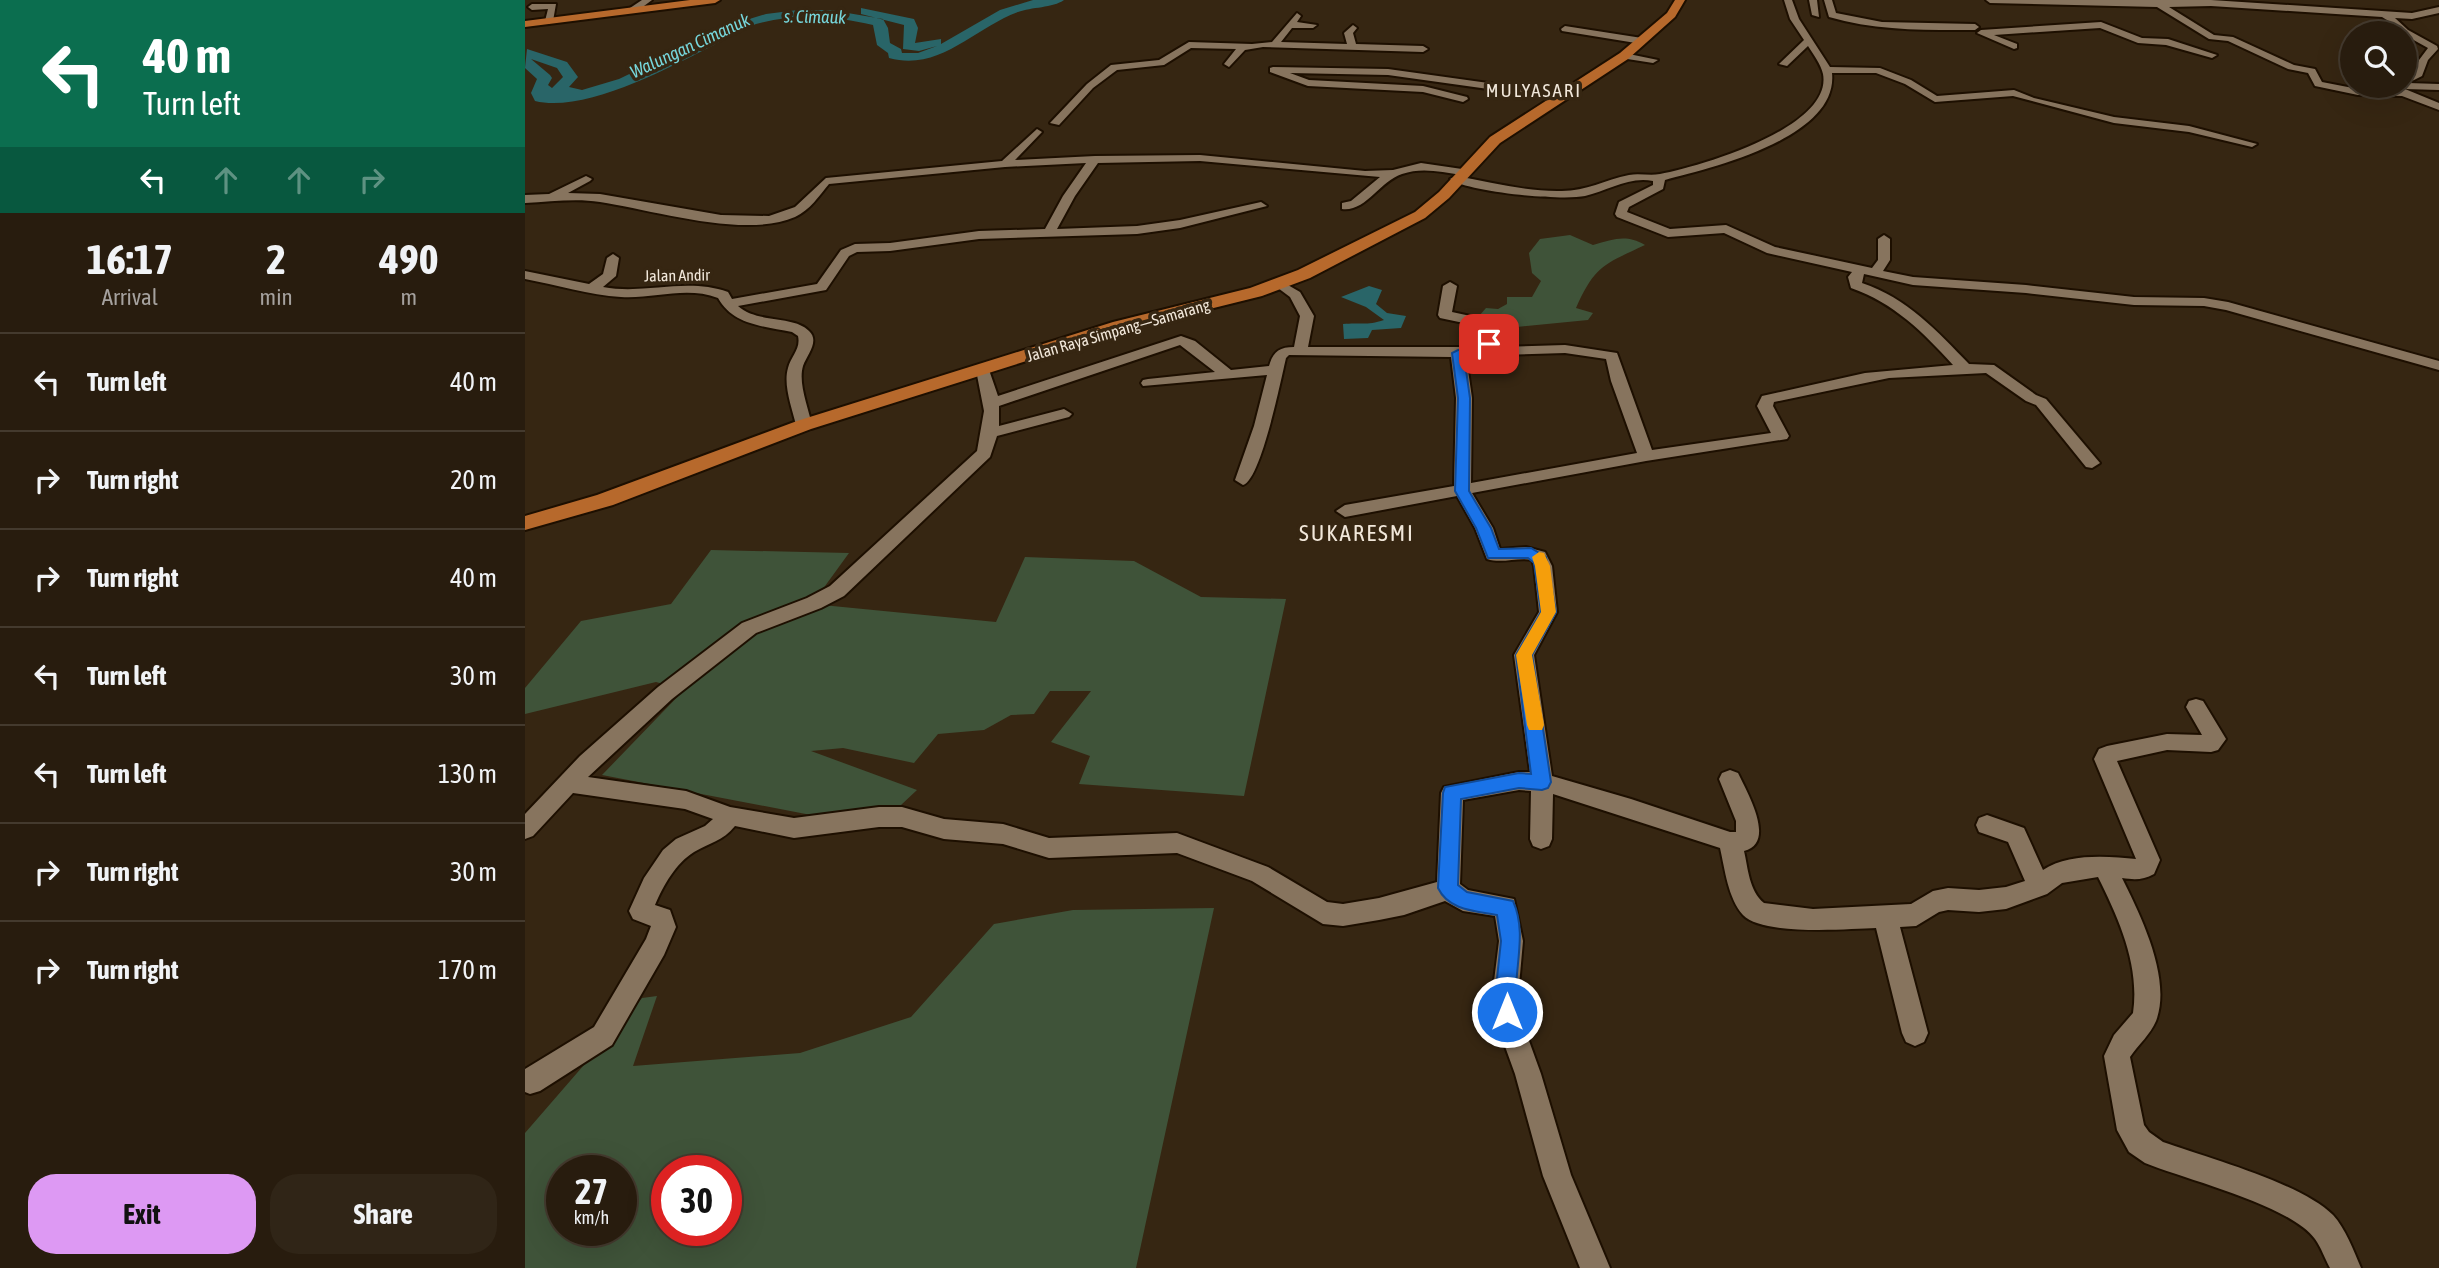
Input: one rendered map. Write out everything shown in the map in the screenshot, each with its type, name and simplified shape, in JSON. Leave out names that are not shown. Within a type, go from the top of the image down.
[{"type":"main road","points":[[525,24],[715,0]]},
{"type":"main road","name":"Jalan Raya Simpang—Samarang","points":[[525,523],[605,500],[804,425],[1130,323],[1281,285],[1412,221],[1444,195],[1495,140],[1624,56],[1671,15],[1680,0]]},
{"type":"street","points":[[633,10],[648,0]]},
{"type":"street","points":[[525,199],[599,198],[684,214],[774,220],[797,212],[826,181],[1005,164],[1095,159],[1200,158],[1342,172],[1393,173],[1421,166],[1459,176],[1565,195],[1588,192],[1641,176],[1657,178],[1714,161],[1793,129],[1807,119],[1823,97],[1828,72],[1820,54],[1808,41],[1798,20],[1790,13],[1788,0]]},
{"type":"street","points":[[1812,0],[1816,15]]},
{"type":"street","points":[[1828,0],[1832,15],[1843,18],[1912,26],[1975,27]]},
{"type":"street","points":[[1990,0],[2211,3],[2421,16],[2439,10]]},
{"type":"street","points":[[2044,1],[2060,12]]},
{"type":"street","points":[[2159,4],[2204,33],[2234,41],[2255,53],[2294,68],[2312,71],[2318,84],[2340,88]]},
{"type":"street","points":[[532,8],[553,6],[549,21]]},
{"type":"street","points":[[2383,14],[2394,21]]},
{"type":"street","points":[[1297,16],[1267,66],[1273,70],[1303,82],[1423,89],[1463,99]]},
{"type":"street","points":[[2070,19],[2079,26]]},
{"type":"street","points":[[1291,24],[1313,25]]},
{"type":"street","points":[[2014,46],[1981,33],[2101,25],[2147,42],[2170,43],[2183,49],[2212,55]]},
{"type":"street","points":[[1565,29],[1642,41]]},
{"type":"street","points":[[2192,34],[2204,33]]},
{"type":"street","points":[[2132,37],[2179,34]]},
{"type":"street","points":[[1055,122],[1090,86],[1114,67],[1161,63],[1189,45],[1242,47],[1281,41],[1352,37],[1428,48],[1381,72]]},
{"type":"street","points":[[2417,38],[2432,46],[2417,75]]},
{"type":"street","points":[[1787,62],[1808,41]]},
{"type":"street","points":[[1229,64],[1242,47]]},
{"type":"street","points":[[1275,56],[1365,59],[1362,71]]},
{"type":"street","points":[[1624,56],[1654,59]]},
{"type":"street","points":[[1787,62],[1881,71],[1939,100],[2014,93],[2031,100],[2114,120],[2189,129],[2252,144]]},
{"type":"street","points":[[1393,66],[1438,79],[1559,96]]},
{"type":"street","points":[[1273,70],[1419,75]]},
{"type":"street","points":[[1423,89],[1438,79]]},
{"type":"street","points":[[1284,90],[1303,82]]},
{"type":"street","points":[[2417,88],[2439,87]]},
{"type":"street","points":[[2417,96],[2439,107]]},
{"type":"street","points":[[1005,164],[1037,132]]},
{"type":"street","points":[[1050,231],[1069,196],[1095,159]]},
{"type":"street","points":[[1346,206],[1355,204],[1393,173]]},
{"type":"street","points":[[1657,178],[1661,182],[1659,187],[1623,205],[1621,214],[1668,233],[1726,229],[1771,250],[1867,272],[1945,284],[2026,289],[2134,301],[2204,302],[2228,306],[2439,366]]},
{"type":"street","points":[[550,199],[586,179]]},
{"type":"street","points":[[727,304],[821,287],[845,253],[855,247],[890,247],[979,234],[1152,229],[1261,206]]},
{"type":"street","points":[[1884,239],[1884,260],[1855,277],[1856,285],[1877,292],[1923,324],[1965,369]]},
{"type":"street","points":[[594,287],[609,276],[613,258]]},
{"type":"street","name":"Jalan Andir","points":[[525,275],[631,293],[704,289],[723,295],[737,315],[797,329],[805,334],[807,342],[795,368],[795,386],[804,425]]},
{"type":"street","points":[[1281,285],[1294,295],[1307,316],[1300,350]]},
{"type":"street","points":[[1450,286],[1445,314],[1484,323],[1489,334],[1490,351]]},
{"type":"street","points":[[992,403],[1181,340],[1226,373]]},
{"type":"street","points":[[1243,480],[1262,426],[1280,353],[1300,350],[1458,353],[1573,350],[1613,357],[1618,381],[1646,456]]},
{"type":"street","points":[[1458,353],[1464,398],[1462,491],[1484,528],[1493,555],[1531,553],[1541,561],[1548,612],[1524,655],[1542,782],[1541,839]]},
{"type":"street","points":[[1345,511],[1646,456],[1781,436],[1765,406],[1767,399],[1824,384],[1909,370],[1989,368],[2031,398],[2041,402],[2092,463]]},
{"type":"street","points":[[525,829],[587,762],[665,693],[760,622],[814,603],[853,579],[984,453],[991,433],[992,403],[983,370]]},
{"type":"street","points":[[1148,383],[1275,370]]},
{"type":"street","points":[[991,433],[1064,414]]},
{"type":"street","points":[[1730,842],[1740,886],[1750,906],[1759,913],[1813,920],[1916,915],[1933,902],[2006,898],[2039,887],[2057,874],[2104,866],[2140,870],[2146,867],[2148,860],[2105,759],[2107,755],[2135,747],[2167,742],[2211,744],[2215,739],[2196,707]]},
{"type":"street","points":[[1448,888],[1452,793],[1519,780],[1542,782],[1631,808],[1730,842],[1746,841],[1747,821],[1730,779]]},
{"type":"street","points":[[568,783],[686,800],[730,816],[794,828],[879,817],[902,817],[944,829],[1003,835],[1049,848],[1177,843],[1260,874],[1323,913],[1343,915],[1404,904],[1448,888]]},
{"type":"street","points":[[530,1081],[592,1043],[607,1030],[664,927],[661,918],[641,911],[651,888],[677,850],[712,836],[730,816]]},
{"type":"street","points":[[1987,825],[2016,835],[2039,887]]},
{"type":"street","points":[[2104,866],[2129,917],[2144,976],[2146,1011],[2142,1022],[2120,1048],[2117,1056],[2131,1130],[2139,1142],[2155,1153],[2281,1199],[2310,1214],[2325,1228],[2346,1268]]},
{"type":"street","points":[[1448,888],[1463,900],[1506,907],[1511,941],[1506,997],[1511,1027],[1528,1074],[1557,1176],[1595,1268]]},
{"type":"street","points":[[1885,917],[1915,1033]]},
{"type":"green space","points":[[1570,235],[1593,245],[1614,239],[1626,239],[1645,245],[1603,267],[1589,283],[1576,308],[1593,313],[1588,320],[1517,327],[1479,316],[1486,308],[1498,309],[1507,304],[1507,297],[1532,297],[1541,281],[1532,273],[1529,253],[1540,239]]},
{"type":"green space","points":[[711,550],[849,553],[812,604],[996,622],[1025,557],[1134,561],[1201,597],[1286,599],[1244,796],[1079,784],[1090,756],[1051,742],[1091,691],[1050,691],[1034,714],[1011,715],[984,730],[938,734],[914,763],[843,748],[811,751],[917,790],[901,805],[811,815],[602,775],[684,690],[656,682],[525,714],[525,688],[581,621],[671,604]]},
{"type":"green space","points":[[1214,908],[1136,1268],[525,1268],[525,1133],[642,998],[657,996],[633,1066],[800,1053],[911,1017],[994,924],[1073,910]]},
{"type":"water","points":[[1369,286],[1382,290],[1376,304],[1387,313],[1406,316],[1401,328],[1372,330],[1368,338],[1344,339],[1343,324],[1384,320],[1366,307],[1341,297]]},
{"type":"waterway","name":"s. Cimauk","points":[[525,61],[545,78],[540,87],[546,89],[538,93],[540,98],[582,94],[644,74],[750,22],[798,13],[830,14],[878,22],[882,28],[884,45],[896,52],[894,55],[920,57],[951,44],[1010,10],[1058,0]]},
{"type":"waterway","name":"Walungan Cimanuk","points":[[865,11],[909,22],[912,28],[908,46],[919,47],[936,42]]},
{"type":"waterway","name":"Walungan Cimanuk","points":[[527,53],[562,65],[571,77],[556,92],[571,91]]},
{"type":"slow traffic","points":[[1536,725],[1524,655],[1548,612],[1543,566],[1539,557]]},
{"type":"district","name":"MULYASARI","points":[[1534,90]]},
{"type":"district","name":"SUKARESMI","points":[[1357,533]]},
{"type":"route","points":[[1489,344],[1490,351],[1458,353],[1464,398],[1462,491],[1484,528],[1493,555],[1536,554],[1543,566],[1548,612],[1524,655],[1531,689],[1542,782],[1519,780],[1452,793],[1448,888],[1463,900],[1506,907],[1511,941],[1507,1012]]}]
